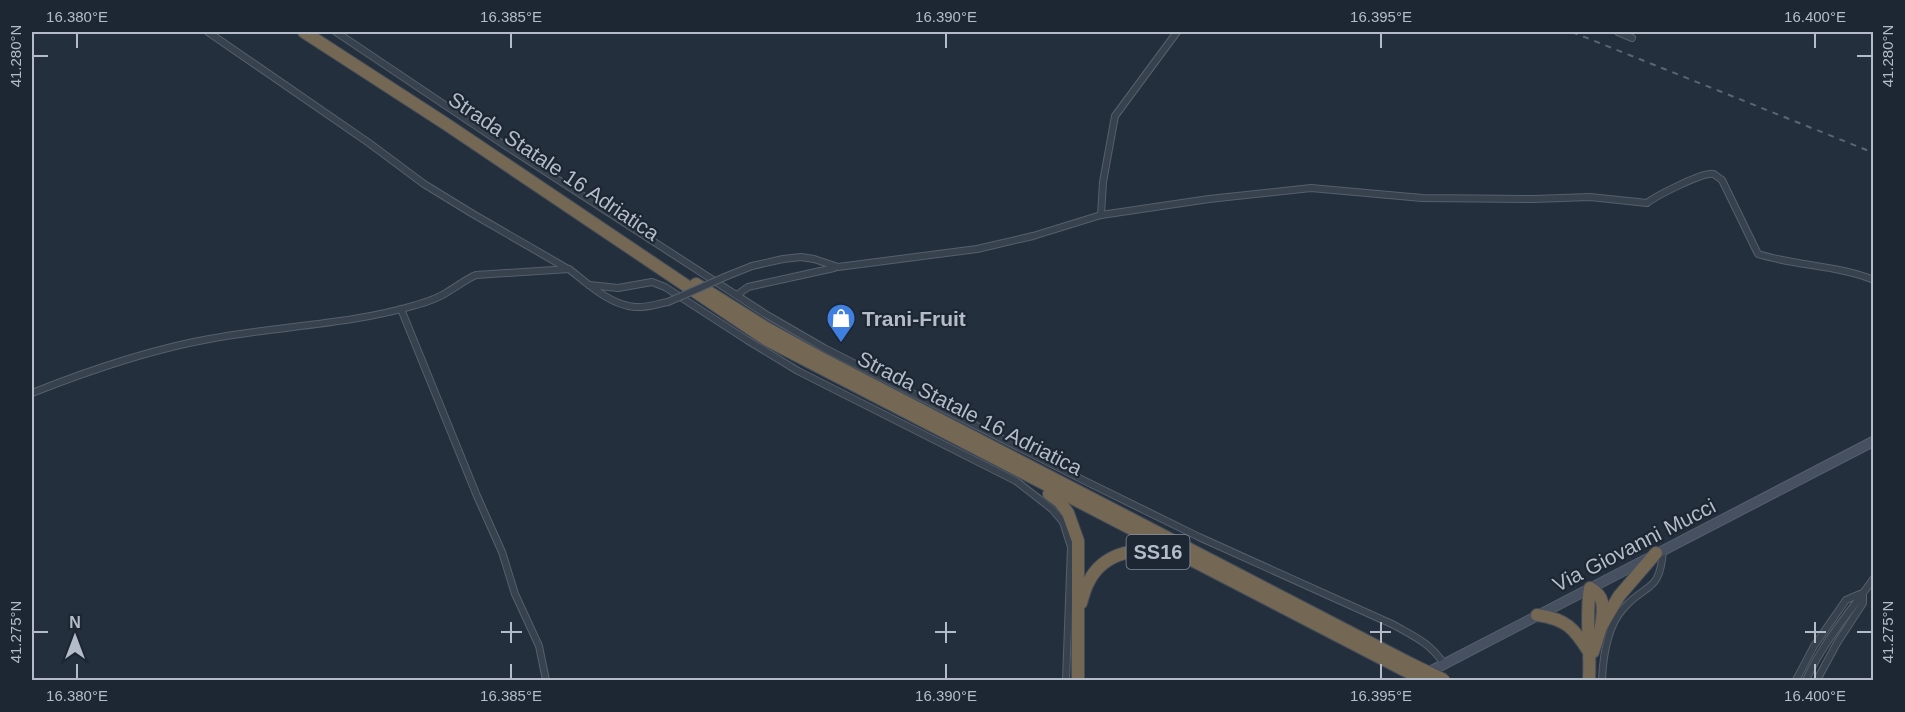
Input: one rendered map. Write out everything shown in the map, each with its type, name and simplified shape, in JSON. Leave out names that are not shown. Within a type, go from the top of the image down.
[{"type":"highway","name":"Strada Statale 16 Adriatica","points":[[304,32],[446,124],[767,340],[1263,597],[1407,667],[1443,681]]},
{"type":"highway","name":"Strada Statale 16 Adriatica","points":[[315,32],[673,269],[768,329],[1407,667],[1424,681]]},
{"type":"highway","name":"SS16","points":[[1007,466],[1060,502],[1068,513],[1078,541],[1078,681]]},
{"type":"highway","name":"SS16","points":[[1077,613],[1089,579],[1099,569],[1111,559],[1125,552],[1141,550],[1172,557],[1228,585],[1263,597]]},
{"type":"highway","points":[[1590,658],[1601,627],[1619,596],[1660,552]]},
{"type":"highway","points":[[1589,681],[1587,609],[1590,588],[1597,592],[1604,605],[1601,627]]},
{"type":"highway","points":[[1537,615],[1555,617],[1567,624],[1578,635],[1590,658]]},
{"type":"main road","name":"Via Giovanni Mucci","points":[[1412,681],[1874,441]]},
{"type":"street","points":[[208,32],[369,143],[424,184],[569,269],[606,297],[621,304],[636,308],[668,302],[752,266],[783,259],[801,257],[838,267]]},
{"type":"street","points":[[336,32],[736,295],[824,348],[1200,537],[1394,625],[1435,650],[1444,664]]},
{"type":"street","points":[[1101,215],[1103,182],[1115,116],[1177,32]]},
{"type":"street","points":[[1618,32],[1632,38]]},
{"type":"street","points":[[736,295],[748,287],[838,267],[977,249],[1033,236],[1101,215],[1209,199],[1311,188],[1422,198],[1534,199],[1590,196],[1647,203],[1692,179],[1715,174],[1722,180],[1758,254],[1783,261],[1856,273],[1874,280]]},
{"type":"street","points":[[32,393],[93,369],[160,348],[210,338],[401,309],[434,299],[476,275],[569,269]]},
{"type":"street","points":[[590,285],[618,288],[652,282],[665,287],[798,371],[1016,481],[1052,509],[1063,522],[1071,548],[1066,681]]},
{"type":"street","points":[[401,309],[502,552],[515,594],[539,646],[546,681]]},
{"type":"street","points":[[1602,681],[1607,644],[1614,624],[1621,610],[1655,583],[1659,574],[1660,552]]},
{"type":"street","points":[[1806,681],[1813,664],[1834,630],[1874,578]]},
{"type":"street","points":[[1796,681],[1814,646],[1846,600],[1863,592]]},
{"type":"street","points":[[1817,681],[1837,643],[1863,603],[1863,592]]},
{"type":"railway","points":[[1572,32],[1874,153]]},
{"type":"place","name":"Trani-Fruit","points":[[841,344]]}]
